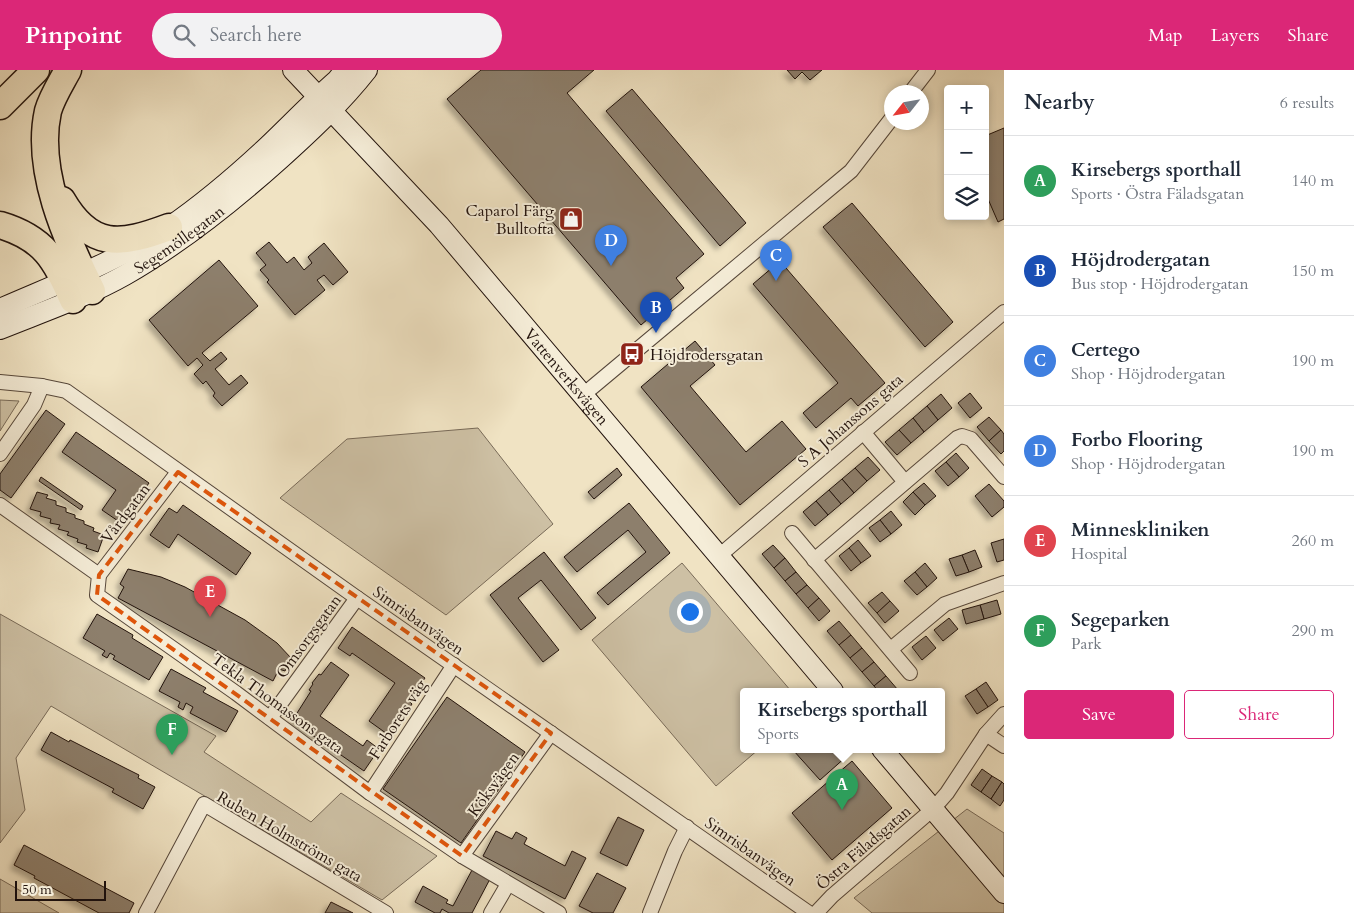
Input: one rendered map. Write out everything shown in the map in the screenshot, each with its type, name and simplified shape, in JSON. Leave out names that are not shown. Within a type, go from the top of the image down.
[{"type":"highway","points":[[0,106],[36,70]]},
{"type":"highway","points":[[68,70],[57,88],[49,110],[45,132],[45,151],[49,175],[66,231],[78,286]]},
{"type":"highway","points":[[49,175],[69,213],[96,236],[112,240],[131,239],[169,227]]},
{"type":"highway","points":[[0,225],[23,233],[36,241],[61,273],[78,286]]},
{"type":"street","name":"Vattenverksvägen","points":[[293,70],[439,225],[830,688]]},
{"type":"street","points":[[325,103],[337,80],[345,70]]},
{"type":"street","points":[[325,103],[368,70]]},
{"type":"street","points":[[916,85],[928,70]]},
{"type":"street","name":"Segemöllegatan","points":[[0,329],[78,286],[169,227],[268,146],[325,103]]},
{"type":"street","name":"Segemöllegatan","points":[[0,309],[78,286],[124,275],[149,260],[210,218],[248,188],[325,103]]},
{"type":"street","points":[[583,395],[850,171],[884,128]]},
{"type":"street","name":"S A Johanssons gata","points":[[719,556],[1004,312]]},
{"type":"street","name":"Simrisbanvägen","points":[[0,382],[42,386],[66,391],[357,598],[809,913]]},
{"type":"street","points":[[0,454],[34,405],[42,386]]},
{"type":"street","points":[[863,432],[905,482]]},
{"type":"street","points":[[814,560],[957,438],[962,436],[971,439],[1004,477]]},
{"type":"street","name":"Vårdgatan","points":[[99,575],[178,472]]},
{"type":"street","points":[[0,505],[99,575]]},
{"type":"street","points":[[792,533],[910,673]]},
{"type":"street","name":"Tekla Thomassons gata","points":[[99,575],[96,595],[236,693],[370,793],[462,856],[558,913]]},
{"type":"street","points":[[891,649],[945,604],[1004,583]]},
{"type":"street","name":"Omsorgsgatan","points":[[270,718],[357,598]]},
{"type":"street","name":"Farborets väg","points":[[370,793],[454,665]]},
{"type":"street","name":"Östra Fäladsgatan","points":[[816,913],[832,896],[933,809],[947,793],[986,734],[1004,714]]},
{"type":"street","name":"Köksvägen","points":[[462,856],[552,733]]},
{"type":"street","points":[[986,734],[1004,746]]},
{"type":"street","points":[[885,753],[1004,893]]},
{"type":"street","name":"Ruben Holmströms gata","points":[[146,913],[204,804],[386,913]]},
{"type":"street","points":[[650,913],[675,850],[687,827]]},
{"type":"street","points":[[490,913],[508,884]]},
{"type":"highlighted area","points":[[178,472],[551,733],[462,856],[97,595],[99,575]]},
{"type":"shaded area","points":[[0,400],[19,401],[0,431]]},
{"type":"shaded area","points":[[478,428],[553,524],[446,615],[280,498],[347,439]]},
{"type":"shaded area","points":[[682,563],[788,688],[740,688],[740,753],[754,753],[716,786],[592,640]]},
{"type":"shaded area","points":[[0,614],[216,736],[204,752],[311,822],[341,793],[437,856],[382,900],[51,706],[16,758],[25,810],[0,843]]},
{"type":"shaded area","points":[[967,809],[1004,833],[1004,913],[872,913],[854,898]]},
{"type":"shaded area","points":[[0,879],[59,913],[0,913]]},
{"type":"building","points":[[481,70],[594,70],[567,93],[704,254],[676,278],[684,288],[641,325],[447,99]]},
{"type":"building","points":[[787,70],[822,70],[810,80],[802,72],[795,79]]},
{"type":"building","points":[[632,89],[746,223],[720,246],[606,111]]},
{"type":"building","points":[[1004,128],[1004,219],[998,222],[989,201],[989,134]]},
{"type":"building","points":[[852,203],[953,322],[925,347],[823,227]]},
{"type":"building","points":[[269,242],[287,263],[294,257],[304,270],[312,263],[308,257],[324,243],[348,272],[333,285],[324,275],[317,280],[325,290],[295,315],[267,282],[269,280],[260,270],[266,265],[256,253]]},
{"type":"building","points":[[219,260],[258,306],[202,353],[210,361],[221,352],[227,359],[215,369],[229,385],[241,375],[248,383],[222,406],[213,396],[215,393],[206,381],[203,384],[194,374],[203,365],[197,358],[188,366],[149,320]]},
{"type":"building","points":[[780,261],[885,383],[858,406],[851,398],[816,428],[803,413],[838,383],[753,284]]},
{"type":"building","points":[[695,341],[715,365],[690,386],[746,452],[782,421],[806,449],[740,505],[641,387]]},
{"type":"building","points":[[970,393],[982,408],[970,418],[958,403]]},
{"type":"building","points":[[941,394],[952,408],[938,420],[927,406]]},
{"type":"building","points":[[927,406],[938,420],[924,432],[913,418]]},
{"type":"building","points":[[46,410],[65,424],[11,498],[0,490],[0,474]]},
{"type":"building","points":[[989,417],[1001,430],[989,441],[977,427]]},
{"type":"building","points":[[913,418],[924,432],[911,443],[899,430]]},
{"type":"building","points":[[899,430],[911,443],[897,455],[885,442]]},
{"type":"building","points":[[1001,430],[1004,434],[1004,451],[1001,454],[989,441]]},
{"type":"building","points":[[76,432],[149,483],[121,523],[102,510],[116,490],[62,452]]},
{"type":"building","points":[[956,453],[969,468],[959,477],[946,462]]},
{"type":"building","points":[[868,457],[880,470],[867,481],[855,468]]},
{"type":"building","points":[[946,462],[959,477],[948,486],[935,471]]},
{"type":"building","points":[[617,468],[622,475],[594,499],[588,492]]},
{"type":"building","points":[[855,468],[867,481],[854,493],[842,479]]},
{"type":"building","points":[[41,477],[83,506],[81,510],[39,481]]},
{"type":"building","points":[[842,479],[854,493],[841,504],[829,490]]},
{"type":"building","points":[[924,483],[936,496],[925,505],[913,492]]},
{"type":"building","points":[[989,484],[1004,501],[1004,507],[992,517],[975,496]]},
{"type":"building","points":[[829,490],[841,504],[828,515],[816,501]]},
{"type":"building","points":[[37,492],[48,495],[46,498],[56,501],[56,505],[66,508],[66,512],[75,515],[75,518],[84,521],[84,524],[94,528],[93,531],[104,535],[98,552],[86,548],[87,545],[77,542],[78,539],[67,535],[69,532],[58,529],[60,525],[50,523],[51,519],[40,516],[41,512],[30,509]]},
{"type":"building","points":[[913,492],[925,505],[915,515],[903,502]]},
{"type":"building","points":[[816,501],[828,515],[815,526],[803,512]]},
{"type":"building","points":[[629,503],[670,553],[608,605],[597,593],[646,552],[628,530],[577,572],[564,557]]},
{"type":"building","points":[[183,505],[251,553],[236,575],[178,534],[169,548],[150,535],[169,508],[177,513]]},
{"type":"building","points":[[891,511],[902,525],[891,534],[880,520]]},
{"type":"building","points":[[880,520],[891,534],[880,542],[869,528]]},
{"type":"building","points":[[1004,539],[1004,560],[997,562],[991,543]]},
{"type":"building","points":[[858,540],[871,556],[861,563],[849,548]]},
{"type":"building","points":[[773,545],[785,558],[774,568],[762,554]]},
{"type":"building","points":[[849,548],[861,563],[851,571],[839,556]]},
{"type":"building","points":[[975,550],[982,567],[969,572],[962,555]]},
{"type":"building","points":[[544,552],[596,618],[581,630],[541,580],[518,598],[559,650],[543,662],[490,595]]},
{"type":"building","points":[[962,555],[969,572],[956,576],[949,559]]},
{"type":"building","points":[[785,558],[796,572],[785,581],[774,568]]},
{"type":"building","points":[[925,563],[937,578],[927,587],[915,572]]},
{"type":"building","points":[[128,569],[161,577],[185,587],[245,620],[277,643],[291,658],[285,671],[279,669],[273,681],[118,598],[124,587],[120,584]]},
{"type":"building","points":[[796,572],[807,585],[796,594],[785,581]]},
{"type":"building","points":[[915,572],[927,587],[917,595],[904,581]]},
{"type":"building","points":[[807,585],[819,598],[808,608],[796,594]]},
{"type":"building","points":[[882,592],[890,601],[877,613],[868,603]]},
{"type":"building","points":[[819,598],[830,611],[819,621],[808,608]]},
{"type":"building","points":[[997,600],[1001,614],[984,619],[980,605]]},
{"type":"building","points":[[890,601],[899,611],[885,623],[877,613]]},
{"type":"building","points":[[980,605],[984,619],[966,624],[962,610]]},
{"type":"building","points":[[97,614],[133,635],[132,638],[163,657],[149,680],[113,659],[115,656],[110,653],[107,658],[102,655],[105,651],[83,638]]},
{"type":"building","points":[[949,618],[958,629],[943,641],[934,630]]},
{"type":"building","points":[[839,621],[851,635],[839,645],[827,631]]},
{"type":"building","points":[[352,627],[425,678],[409,701],[412,704],[390,736],[369,721],[395,683],[352,653],[350,656],[338,648]]},
{"type":"building","points":[[851,635],[862,648],[850,658],[839,645]]},
{"type":"building","points":[[926,636],[936,648],[922,660],[912,647]]},
{"type":"building","points":[[862,648],[874,662],[862,672],[850,658]]},
{"type":"building","points":[[331,662],[349,675],[320,716],[363,746],[367,740],[379,749],[364,771],[292,721],[311,691],[309,690],[312,683]]},
{"type":"building","points":[[874,662],[886,676],[874,686],[862,672]]},
{"type":"building","points":[[171,669],[206,688],[203,692],[238,711],[226,732],[190,713],[193,707],[186,703],[183,710],[178,707],[180,702],[159,691]]},
{"type":"building","points":[[886,676],[896,688],[876,688],[874,686]]},
{"type":"building","points":[[986,682],[998,700],[988,707],[976,689]]},
{"type":"building","points":[[976,689],[988,707],[977,714],[965,696]]},
{"type":"building","points":[[447,697],[525,752],[461,843],[383,789]]},
{"type":"building","points":[[51,732],[139,775],[138,778],[155,787],[143,809],[112,792],[114,789],[41,750]]},
{"type":"building","points":[[796,753],[844,753],[847,756],[820,780]]},
{"type":"building","points":[[852,761],[892,808],[832,860],[792,813]]},
{"type":"building","points":[[982,769],[992,776],[981,792],[971,785]]},
{"type":"building","points":[[992,776],[1002,782],[991,799],[981,792]]},
{"type":"building","points":[[1002,782],[1004,784],[1004,800],[1000,806],[991,799]]},
{"type":"building","points":[[618,817],[644,830],[627,866],[600,853]]},
{"type":"building","points":[[496,831],[512,839],[516,832],[527,838],[524,844],[565,866],[572,851],[586,858],[565,899],[483,856]]},
{"type":"building","points":[[24,845],[134,903],[129,913],[99,913],[34,878],[35,876],[14,865]]},
{"type":"building","points":[[472,870],[490,879],[472,913],[449,913],[442,909],[440,913],[435,913],[415,902],[423,886],[448,900],[446,903],[453,906]]},
{"type":"building","points":[[597,873],[626,888],[613,913],[593,913],[579,906]]},
{"type":"building","points":[[331,902],[353,913],[325,913]]},
{"type":"place","name":"Caparol Färg Bulltofta","points":[[571,219]]},
{"type":"place","name":"Forbo Flooring","points":[[611,266]]},
{"type":"place","name":"Certego","points":[[776,281]]},
{"type":"place","name":"Höjdrodergatan","points":[[656,333]]},
{"type":"place","name":"Höjdrodersgatan","points":[[632,354]]},
{"type":"place","name":"Minneskliniken","points":[[210,617]]},
{"type":"place","name":"Segeparken","points":[[172,755]]},
{"type":"place","name":"Kirsebergs sporthall","points":[[842,810]]}]
